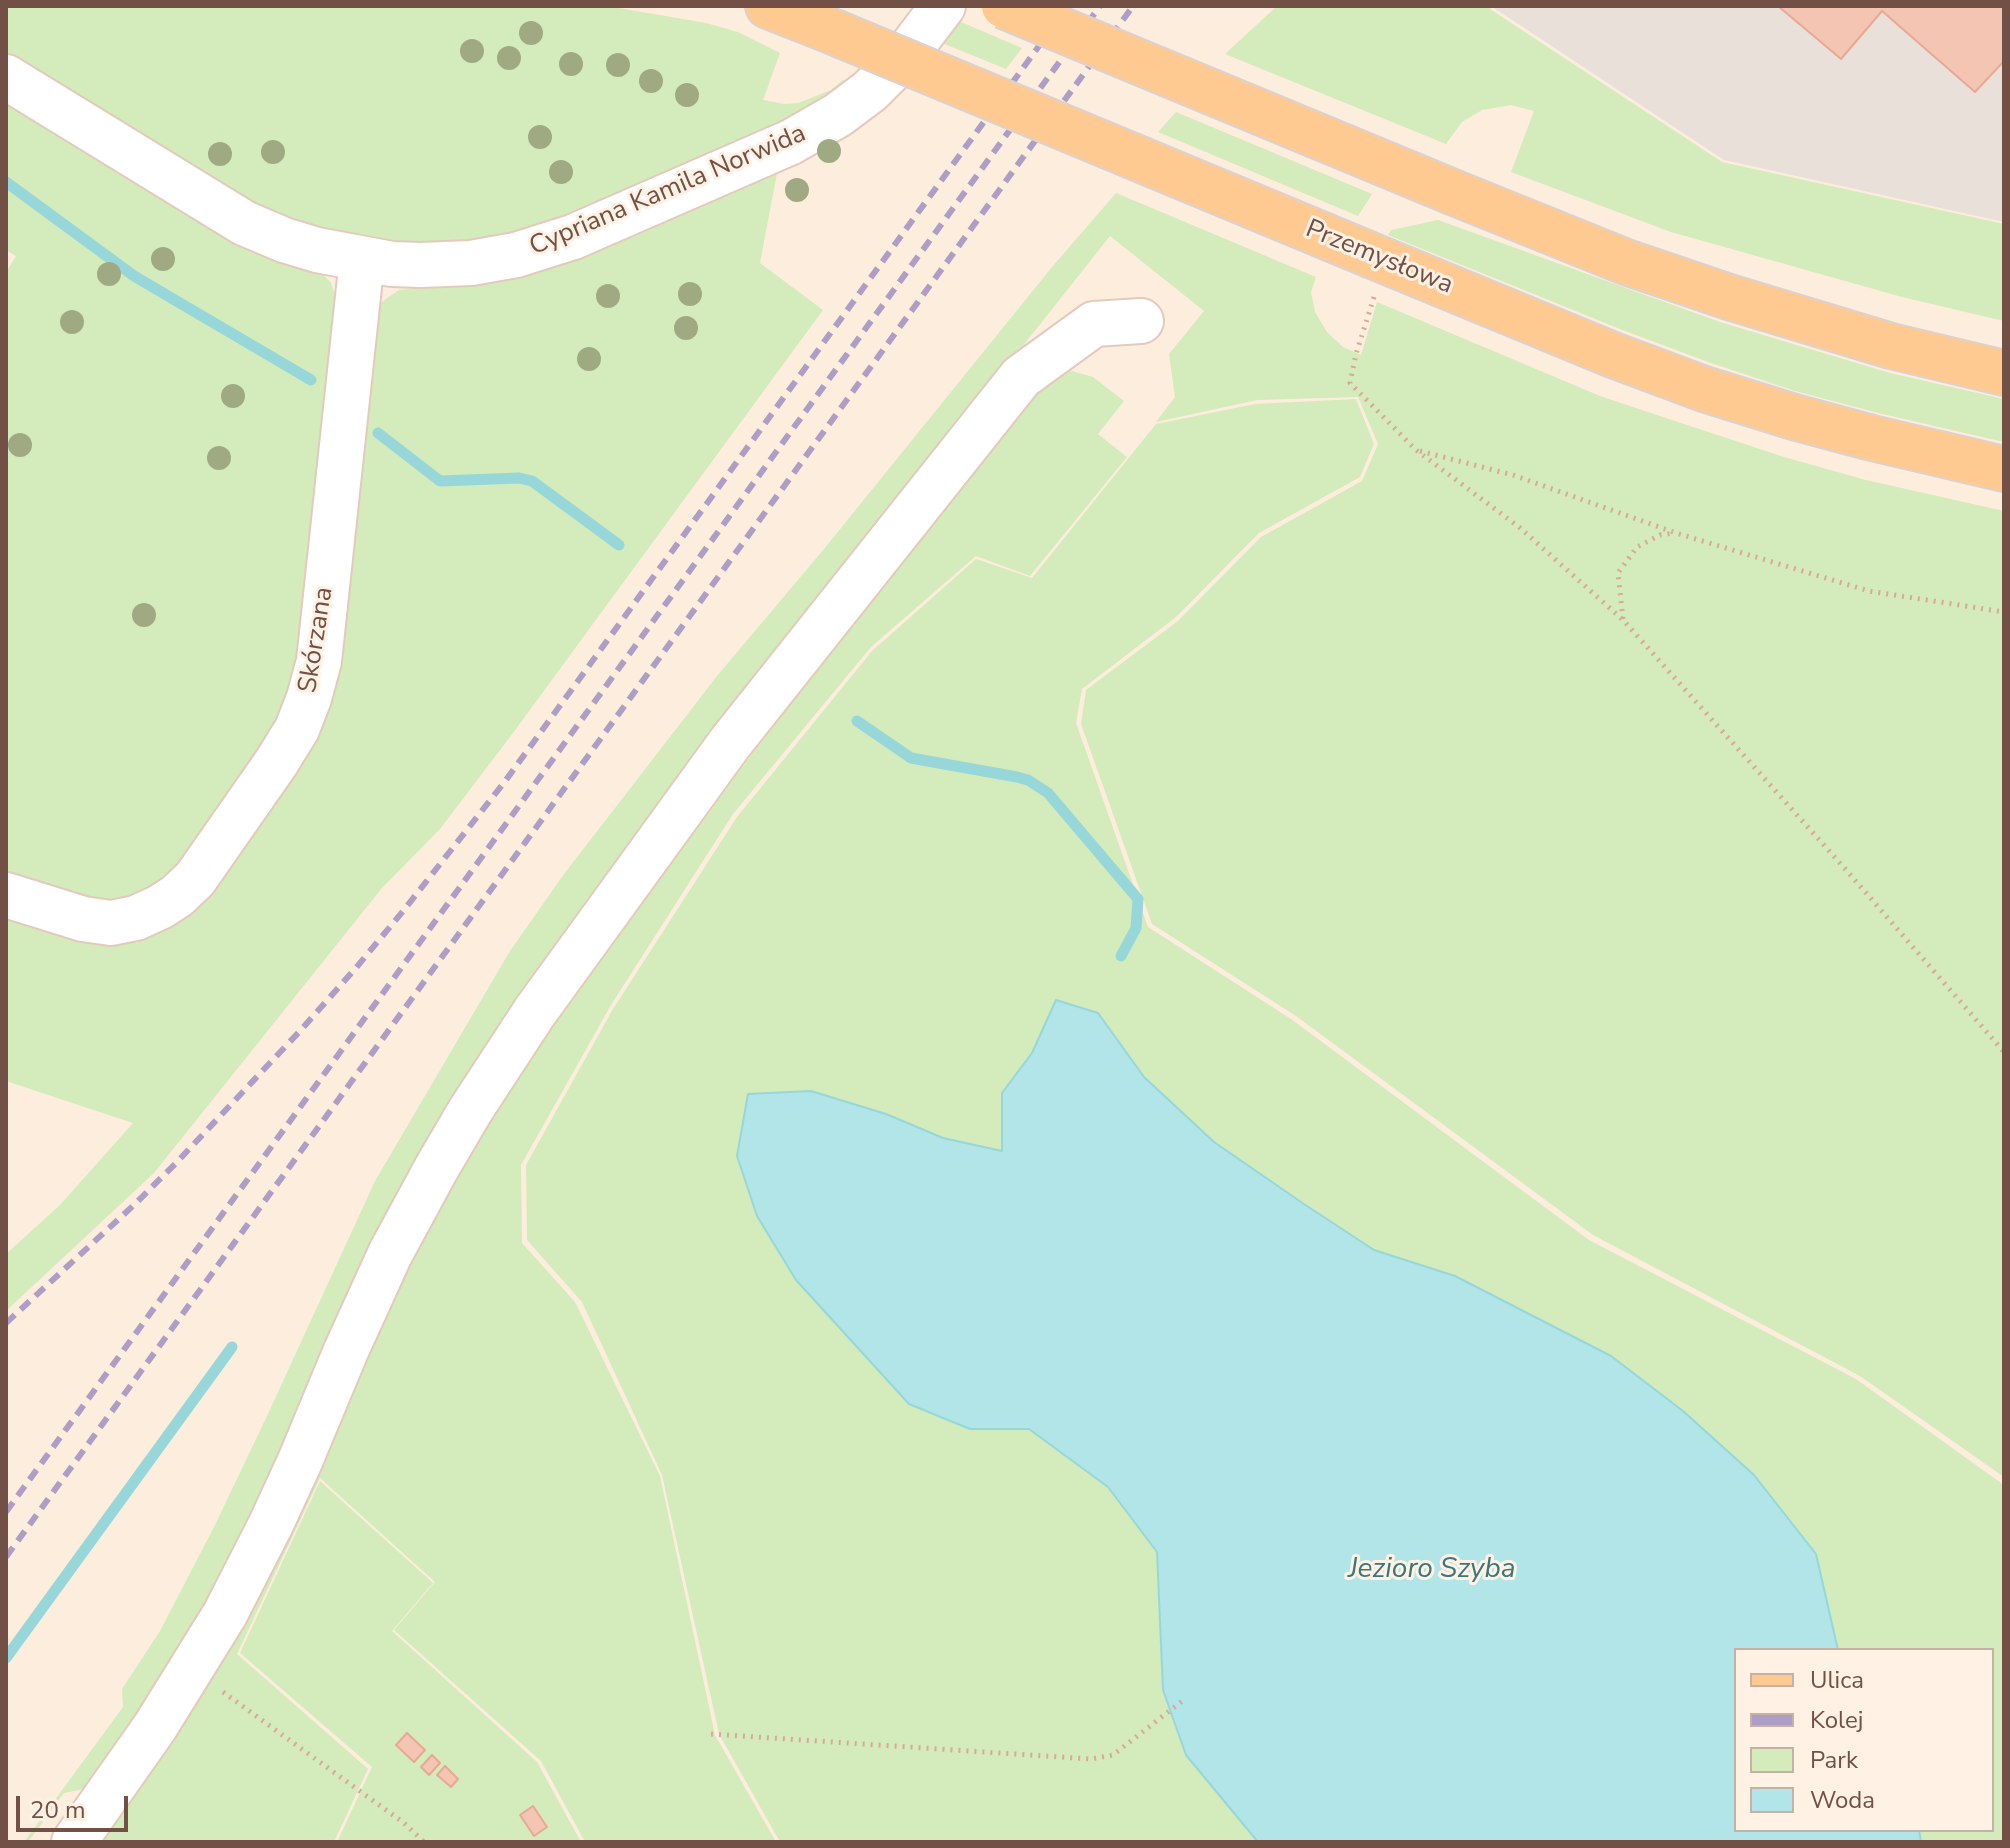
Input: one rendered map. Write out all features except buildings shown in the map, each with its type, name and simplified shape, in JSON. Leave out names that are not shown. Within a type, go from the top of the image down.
[{"type":"main road","name":"Przemysłowa","points":[[768,6],[834,32],[1373,276],[1613,355],[1704,389],[1820,424],[2004,469]]},
{"type":"main road","points":[[1004,6],[1626,262],[1891,346],[2004,373]]},
{"type":"street","name":"Cypriana Kamila Norwida","points":[[6,77],[244,223],[306,247],[362,259],[392,264],[445,265],[516,255],[573,237],[791,142],[838,115],[870,91],[897,65],[943,6]]},
{"type":"street","name":"Skórzana","points":[[6,895],[83,919],[111,923],[136,918],[160,907],[195,879],[297,729],[319,661],[362,259]]},
{"type":"street","points":[[74,1842],[155,1727],[225,1614],[271,1524],[358,1323],[398,1240],[470,1111],[542,1001],[730,743],[1021,377],[1094,324],[1141,321]]},
{"type":"path","points":[[1373,276],[1350,383],[1416,450],[1519,527],[1623,620],[2004,1052]]},
{"type":"path","points":[[1416,450],[1513,475],[1676,533],[1869,591],[2004,612]]},
{"type":"path","points":[[1623,620],[1618,573],[1637,547],[1660,535],[1676,533]]},
{"type":"path","points":[[192,1670],[404,1823],[424,1842]]},
{"type":"path","points":[[711,1734],[1091,1759],[1113,1755],[1186,1698]]},
{"type":"shaded area","points":[[2004,6],[2004,222],[1724,160],[1494,8]]},
{"type":"green space","points":[[6,6],[607,6],[706,23],[738,32],[780,53],[763,100],[798,103],[831,90],[843,80],[849,83],[784,122],[532,231],[449,243],[405,243],[361,238],[307,225],[261,207],[216,183],[6,53]]},
{"type":"green space","points":[[1277,6],[1492,6],[1490,9],[1722,162],[2004,224],[2004,321],[1902,297],[1671,232],[1511,172],[1534,111],[1511,105],[1482,110],[1462,122],[1446,144],[1225,54]]},
{"type":"green space","points":[[954,19],[1022,48],[1006,69],[937,41]]},
{"type":"green space","points":[[6,104],[197,220],[321,272],[331,283],[335,295],[335,320],[298,652],[294,676],[276,725],[182,862],[149,894],[103,904],[6,877],[6,272],[16,256],[6,250]]},
{"type":"green space","points":[[1176,112],[1372,194],[1358,216],[1158,132]]},
{"type":"green space","points":[[778,168],[760,263],[823,310],[440,829],[382,888],[154,1173],[6,1311],[6,1254],[60,1205],[133,1123],[6,1081],[6,913],[95,938],[290,774],[375,312],[383,301],[399,290],[526,275],[556,266],[624,239]]},
{"type":"green space","points":[[1116,193],[1316,277],[1311,292],[1315,312],[1327,332],[1343,347],[1361,355],[1377,302],[1600,396],[1687,425],[1866,480],[2004,511],[2004,1477],[1860,1376],[1593,1235],[1296,1016],[1152,924],[1081,724],[1086,690],[1178,621],[1261,537],[1362,481],[1378,444],[1358,397],[1257,400],[1156,422],[1175,397],[1169,354],[1204,311],[1110,236],[716,733],[283,1453],[194,1631],[90,1788],[64,1793],[28,1842],[24,1842],[123,1707],[122,1689],[160,1631],[214,1527],[375,1181],[510,951],[564,874],[717,676]]},
{"type":"green space","points":[[1438,220],[1720,322],[1890,373],[2004,399],[2004,442],[1795,391],[1711,363],[1388,235],[1391,230]]},
{"type":"green space","points":[[1072,371],[1093,377],[1124,401],[1098,434],[1127,457],[1030,576],[976,556],[871,647],[733,814],[611,1005],[521,1165],[522,1243],[575,1302],[660,1476],[715,1735],[776,1842],[585,1842],[541,1761],[394,1630],[435,1582],[320,1478],[237,1654],[368,1769],[334,1842],[101,1842],[135,1794],[389,1299],[485,1122],[662,866],[673,861],[1035,388],[1062,372]]},
{"type":"green space","points":[[1356,399],[1374,444],[1360,477],[1259,533],[1176,617],[1082,689],[1076,723],[1148,927],[1291,1019],[1589,1240],[1856,1379],[2001,1483],[2004,1489],[2004,1842],[1921,1842],[1919,1832],[1994,1832],[1994,1648],[1838,1648],[1816,1554],[1455,1276],[1374,1250],[1214,1142],[1144,1077],[1098,1013],[1057,1000],[1032,1053],[1002,1093],[1002,1151],[943,1138],[886,1114],[811,1091],[748,1094],[859,1347],[909,1404],[970,1429],[1029,1429],[1108,1487],[1157,1552],[1163,1690],[1246,1829],[1258,1842],[780,1842],[719,1734],[662,1475],[582,1302],[527,1240],[526,1165],[613,1009],[737,817],[872,651],[976,559],[1032,578],[1156,424],[1255,404]]},
{"type":"green space","points":[[320,1481],[433,1583],[392,1631],[537,1762],[581,1842],[337,1842],[372,1767],[240,1653]]},
{"type":"water","name":"Jezioro Szyba","points":[[1056,1000],[1098,1013],[1144,1077],[1214,1142],[1304,1204],[1374,1250],[1455,1276],[1611,1356],[1683,1411],[1754,1475],[1816,1554],[1838,1648],[1734,1648],[1734,1832],[1919,1832],[1921,1842],[1258,1842],[1186,1755],[1163,1690],[1157,1552],[1108,1487],[1029,1429],[970,1429],[909,1404],[796,1280],[757,1216],[737,1156],[748,1094],[811,1091],[886,1114],[943,1138],[1002,1151],[1002,1093],[1032,1053]]},
{"type":"waterway","points":[[6,182],[134,276],[311,380]]},
{"type":"waterway","points":[[378,433],[440,481],[519,478],[532,481],[619,545]]},
{"type":"waterway","points":[[857,721],[911,758],[1017,777],[1048,793],[1138,899],[1136,928],[1121,956]]},
{"type":"waterway","points":[[6,1658],[232,1347]]},
{"type":"railway","points":[[6,1323],[177,1162],[299,1032],[404,910],[506,780],[1068,6]]},
{"type":"railway","points":[[6,1512],[1100,6]]},
{"type":"railway","points":[[6,1557],[1133,6]]}]
